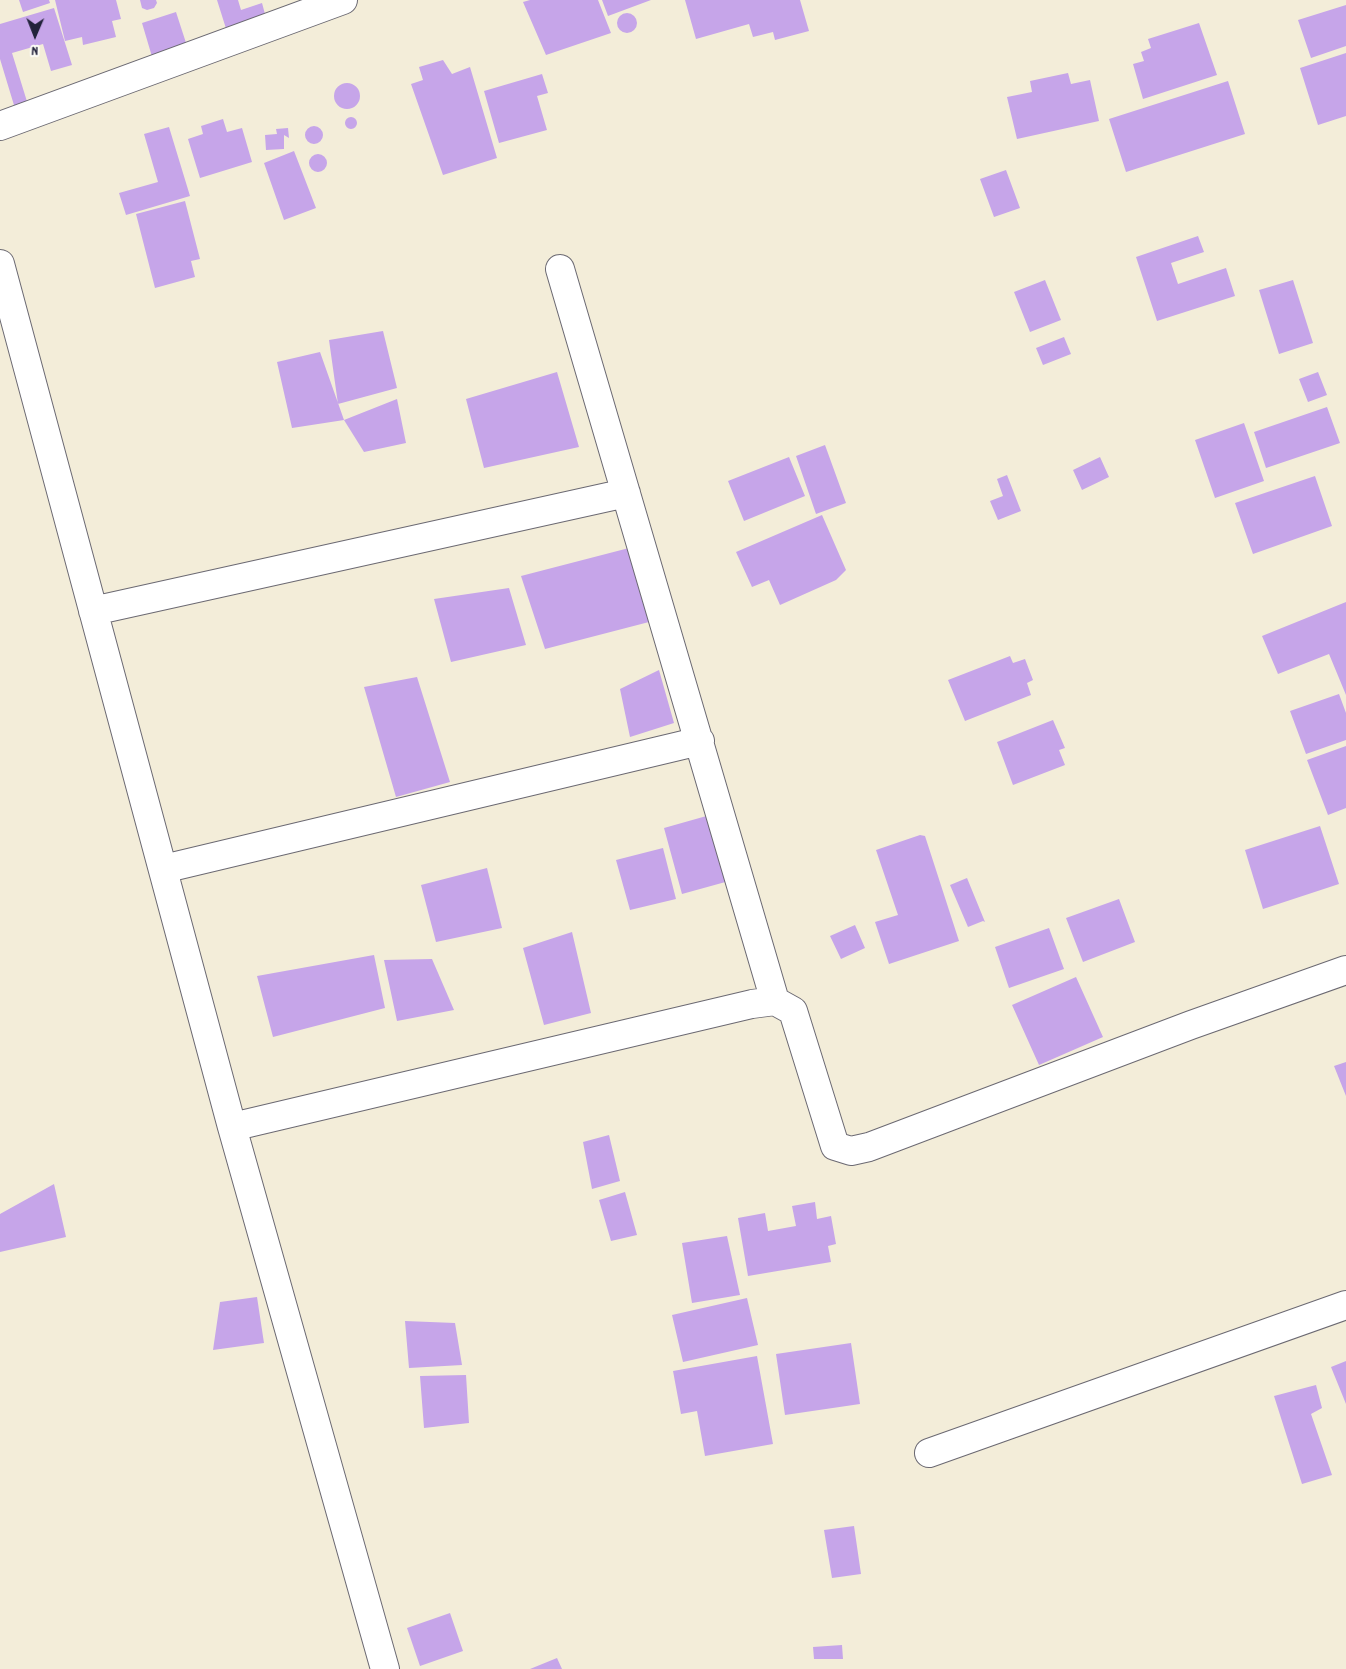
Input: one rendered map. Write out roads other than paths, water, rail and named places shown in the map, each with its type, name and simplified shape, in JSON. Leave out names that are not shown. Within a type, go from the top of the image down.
[{"type":"street","points":[[0,126],[343,0]]},
{"type":"street","points":[[0,264],[232,1127],[386,1669]]},
{"type":"street","points":[[560,269],[775,1001]]},
{"type":"street","points":[[93,611],[626,493]]},
{"type":"street","points":[[163,869],[700,742]]},
{"type":"street","points":[[232,1127],[752,1004],[775,1001],[794,1011],[835,1146],[850,1151],[869,1147],[1191,1025],[1346,970]]},
{"type":"street","points":[[928,1453],[1346,1305]]}]
